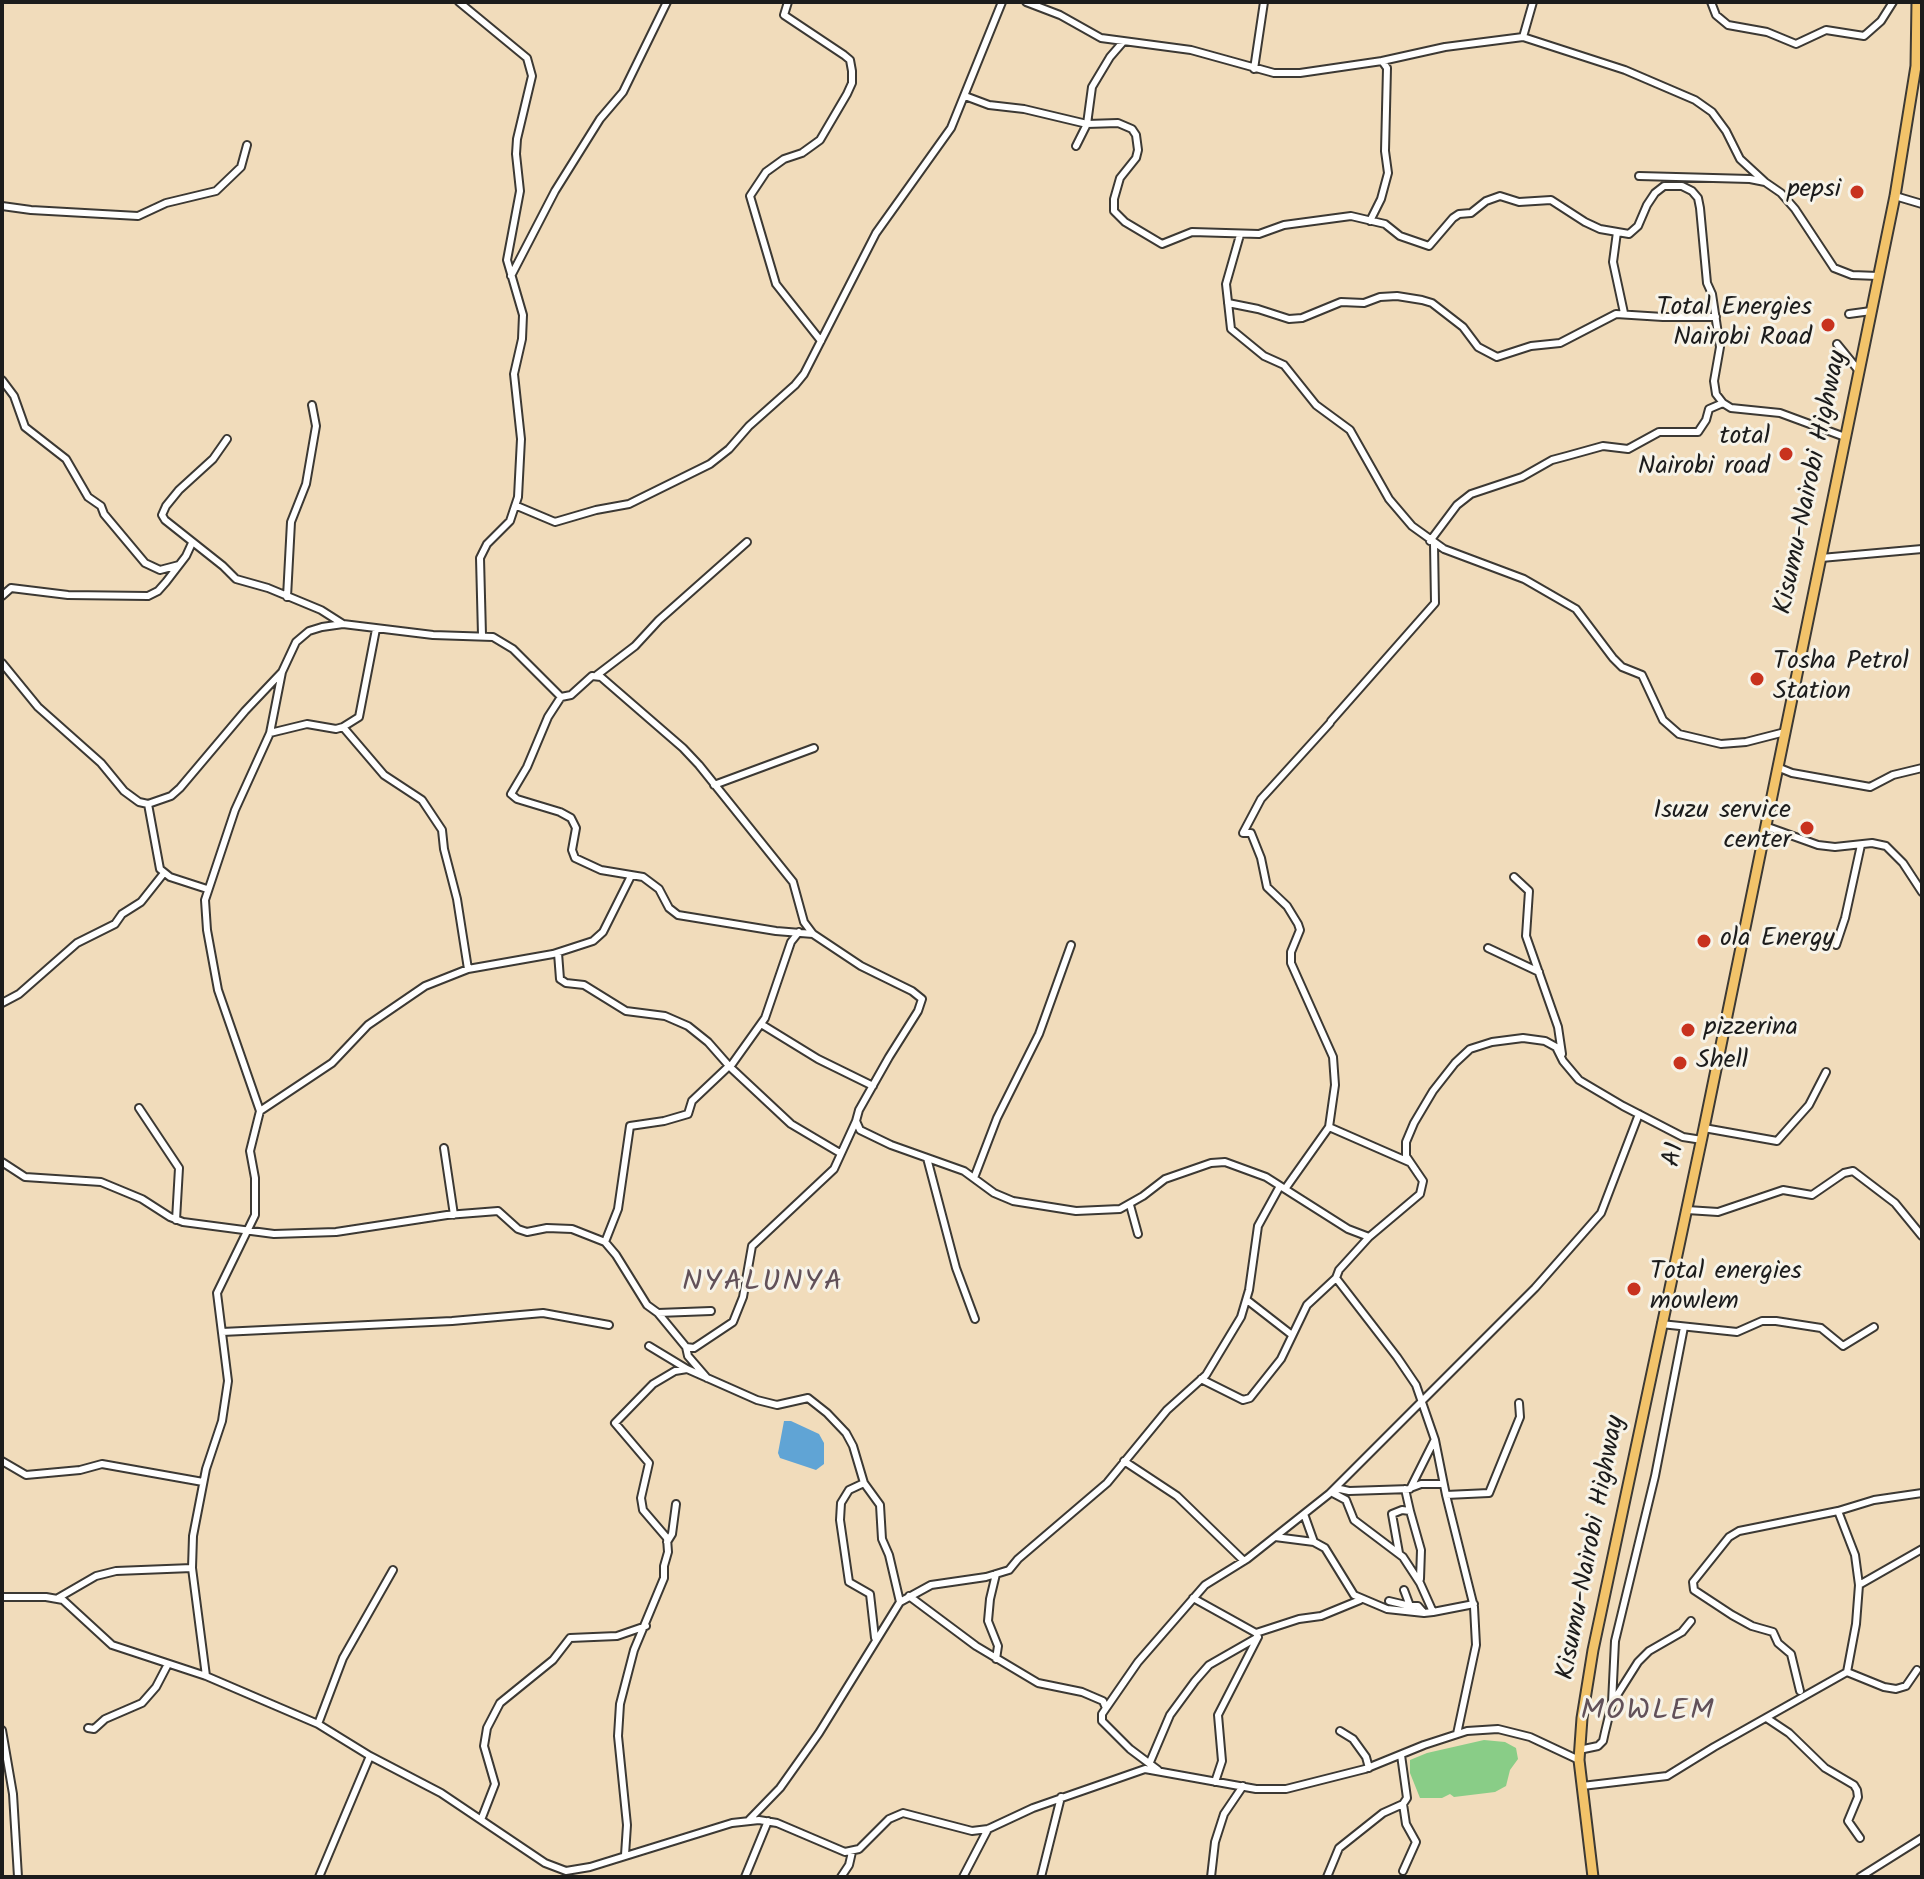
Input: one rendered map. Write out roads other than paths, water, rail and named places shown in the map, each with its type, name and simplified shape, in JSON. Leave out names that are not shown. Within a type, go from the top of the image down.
[{"type":"highway","name":"Kisumu-Nairobi Highway","points":[[1732,995],[1895,196],[1916,66],[1917,2]]},
{"type":"highway","name":"A1","points":[[1661,1324],[1732,995]]},
{"type":"highway","name":"Kisumu-Nairobi Highway","points":[[1593,1877],[1579,1755],[1593,1650],[1661,1324]]},
{"type":"street","points":[[459,2],[515,47],[531,67],[532,76],[517,139],[520,191],[507,260],[523,315],[523,332],[514,374],[521,463],[517,506],[510,521],[487,544],[480,558],[482,635]]},
{"type":"street","points":[[511,276],[555,191],[600,119],[623,92],[667,2]]},
{"type":"street","points":[[788,2],[784,15],[844,55],[850,60],[852,71],[852,83],[847,94],[820,140],[766,172],[750,196],[776,284],[821,341]]},
{"type":"street","points":[[517,506],[544,519],[560,522],[596,510],[629,504],[710,464],[795,385],[804,374],[876,233],[951,128],[1002,2]]},
{"type":"street","points":[[1026,2],[1060,15],[1101,38],[1191,50],[1274,73],[1300,73],[1382,61],[1445,47],[1523,37],[1625,70],[1695,100],[1712,112],[1740,159],[1781,193],[1795,209],[1834,268],[1845,274],[1878,276]]},
{"type":"street","points":[[1254,69],[1264,2]]},
{"type":"street","points":[[1523,37],[1533,2]]},
{"type":"street","points":[[1711,2],[1716,15],[1728,25],[1767,32],[1796,44],[1826,30],[1864,36],[1881,21],[1893,2]]},
{"type":"street","points":[[1076,146],[1087,124],[1092,87],[1123,42]]},
{"type":"street","points":[[1370,221],[1381,199],[1388,173],[1385,138],[1387,68],[1382,61]]},
{"type":"street","points":[[965,96],[989,105],[1024,109],[1087,124],[1118,123],[1132,129],[1136,135],[1136,158],[1120,178],[1113,206],[1125,222],[1162,244],[1192,232],[1259,234],[1284,225],[1355,216],[1385,224],[1400,236],[1429,246],[1453,218],[1471,213],[1486,201],[1500,196],[1519,202],[1551,200],[1585,222],[1629,234],[1635,230],[1647,205],[1664,186],[1674,184],[1692,191],[1698,198],[1707,283],[1712,294],[1720,347],[1714,381],[1716,394],[1723,403],[1742,410],[1780,413],[1845,437]]},
{"type":"street","points":[[2,206],[138,216],[166,203],[216,191],[241,167],[247,145]]},
{"type":"street","points":[[1639,176],[1714,177],[1765,182]]},
{"type":"street","points":[[1895,196],[1922,204]]},
{"type":"street","points":[[1617,232],[1613,262],[1624,313]]},
{"type":"street","points":[[1240,235],[1227,275],[1231,329],[1264,356],[1284,365],[1316,405],[1350,430],[1389,499],[1412,526],[1432,542],[1524,579],[1576,609],[1618,664],[1642,675],[1663,720],[1679,734],[1721,744],[1746,742],[1785,732]]},
{"type":"street","points":[[1228,303],[1289,319],[1302,318],[1341,302],[1364,303],[1380,297],[1397,296],[1422,300],[1432,303],[1463,327],[1478,347],[1497,357],[1531,346],[1560,343],[1606,318],[1624,313],[1716,317]]},
{"type":"street","points":[[1849,314],[1871,311]]},
{"type":"street","points":[[1837,344],[1859,371]]},
{"type":"street","points":[[2,380],[14,396],[25,427],[66,459],[88,497],[101,506],[104,514],[145,563],[160,570],[179,565]]},
{"type":"street","points":[[748,1821],[780,1788],[819,1733],[900,1602],[931,1585],[1009,1570],[1107,1483],[1167,1410],[1201,1379],[1241,1317],[1247,1300],[1258,1226],[1329,1127],[1335,1085],[1333,1057],[1291,963],[1291,952],[1300,930],[1298,924],[1287,906],[1267,887],[1261,858],[1251,833],[1243,833],[1261,799],[1435,603],[1432,542],[1457,505],[1471,494],[1522,477],[1552,460],[1603,446],[1628,449],[1659,432],[1698,432],[1709,409],[1723,403]]},
{"type":"street","points":[[287,597],[291,522],[306,484],[316,426],[312,405]]},
{"type":"street","points":[[227,439],[213,459],[179,490],[163,512],[165,520],[236,579],[260,585],[321,610],[343,624]]},
{"type":"street","points":[[747,542],[659,620],[635,646],[571,695],[561,697],[548,717],[512,796],[571,818],[576,828],[572,850],[578,861],[601,870],[638,875],[665,896],[673,913],[776,931],[813,934]]},
{"type":"street","points":[[2,596],[8,589],[19,588],[68,595],[148,596],[158,591],[192,543]]},
{"type":"street","points":[[1821,558],[1922,549]]},
{"type":"street","points":[[206,1676],[192,1568],[196,1510],[217,1441],[226,1394],[228,1373],[217,1293],[255,1215],[255,1178],[250,1151],[260,1111],[218,990],[204,911],[207,889],[235,810],[270,733],[282,672],[296,642],[309,631],[343,624],[433,635],[482,635],[513,649],[561,697]]},
{"type":"street","points":[[270,733],[307,724],[336,729],[352,723],[362,711],[376,629]]},
{"type":"street","points":[[2,663],[38,707],[101,763],[124,791],[139,802],[148,804],[171,796],[180,788],[282,672]]},
{"type":"street","points":[[597,675],[683,748],[714,785],[793,882],[804,922],[813,934],[861,966],[922,999],[918,1011],[873,1086],[834,1169],[752,1246],[743,1297],[733,1322],[694,1348],[686,1347]]},
{"type":"street","points":[[343,727],[384,775],[422,800],[442,830],[468,969]]},
{"type":"street","points":[[714,785],[814,748]]},
{"type":"street","points":[[1777,767],[1792,773],[1870,787],[1893,775],[1922,768]]},
{"type":"street","points":[[148,804],[160,869],[207,889]]},
{"type":"street","points":[[1765,826],[1818,845],[1878,844],[1893,851],[1922,892]]},
{"type":"street","points":[[1836,945],[1861,845]]},
{"type":"street","points":[[2,1003],[19,994],[77,943],[115,924],[122,914],[141,902],[164,873]]},
{"type":"street","points":[[260,1111],[332,1063],[368,1025],[414,992],[468,969],[558,953],[570,947],[589,944],[599,937],[631,876]]},
{"type":"street","points":[[1514,877],[1529,891],[1526,936],[1558,1027],[1563,1061]]},
{"type":"street","points":[[605,1242],[618,1209],[630,1126],[688,1114],[692,1101],[730,1067],[768,1012],[791,942],[799,932]]},
{"type":"street","points":[[974,1178],[997,1118],[1039,1034],[1071,945]]},
{"type":"street","points":[[1488,948],[1539,972]]},
{"type":"street","points":[[558,953],[558,975],[566,983],[584,985],[626,1011],[665,1016],[688,1026],[791,1124],[840,1153]]},
{"type":"street","points":[[761,1024],[818,1059],[873,1086]]},
{"type":"street","points":[[1201,1379],[1243,1400],[1250,1398],[1281,1359],[1307,1305],[1336,1278],[1339,1270],[1369,1237],[1420,1194],[1423,1181],[1404,1150],[1414,1123],[1447,1072],[1470,1049],[1523,1038],[1545,1041],[1556,1047],[1579,1080],[1683,1137],[1702,1140]]},
{"type":"street","points":[[1704,1128],[1777,1141],[1809,1105],[1826,1072]]},
{"type":"street","points":[[139,1108],[179,1168],[176,1220]]},
{"type":"street","points":[[1158,1770],[1104,1725],[1102,1714],[1159,1635],[1205,1585],[1244,1561],[1331,1492],[1535,1288],[1601,1213],[1639,1114]]},
{"type":"street","points":[[856,1121],[864,1133],[964,1171],[1002,1197],[1024,1204],[1093,1212],[1130,1205],[1165,1179],[1211,1163],[1225,1162],[1266,1177],[1348,1229],[1369,1237]]},
{"type":"street","points":[[1329,1127],[1411,1163]]},
{"type":"street","points":[[444,1148],[454,1215]]},
{"type":"street","points":[[927,1158],[956,1268],[975,1319]]},
{"type":"street","points":[[2,1162],[25,1177],[101,1182],[142,1199],[176,1220],[247,1231],[274,1234],[336,1232],[498,1211],[518,1229],[527,1232],[547,1228],[572,1229],[605,1242],[647,1305],[658,1313],[686,1347],[688,1356],[707,1378]]},
{"type":"street","points":[[1687,1210],[1718,1212],[1783,1190],[1812,1195],[1850,1170],[1895,1203],[1922,1236]]},
{"type":"street","points":[[1130,1205],[1138,1234]]},
{"type":"street","points":[[1336,1278],[1416,1385],[1435,1440],[1474,1604],[1476,1645],[1457,1734]]},
{"type":"street","points":[[1247,1300],[1292,1335]]},
{"type":"street","points":[[658,1313],[711,1311]]},
{"type":"street","points":[[222,1332],[452,1321],[543,1313],[609,1325]]},
{"type":"street","points":[[1661,1324],[1737,1332],[1762,1321],[1776,1321],[1821,1328],[1843,1346],[1874,1327]]},
{"type":"street","points":[[841,1877],[849,1865],[852,1852],[889,1819],[903,1813],[972,1831],[988,1829],[1061,1797],[1145,1769],[1256,1789],[1286,1789],[1369,1768],[1457,1734],[1498,1729],[1579,1755],[1598,1746],[1603,1741],[1612,1703],[1615,1641],[1655,1476],[1684,1327]]},
{"type":"street","points":[[649,1346],[687,1369],[767,1403],[777,1405],[808,1398],[817,1403],[846,1433],[864,1483],[880,1505],[882,1539],[900,1602]]},
{"type":"street","points":[[667,1542],[643,1510],[641,1498],[649,1463],[615,1423],[653,1384],[675,1371],[687,1369]]},
{"type":"street","points":[[1446,1495],[1489,1493],[1520,1417],[1519,1403]]},
{"type":"street","points":[[1420,1583],[1421,1550],[1407,1489],[1435,1440]]},
{"type":"street","points":[[2,1461],[26,1475],[80,1470],[102,1464],[203,1482]]},
{"type":"street","points":[[1124,1461],[1177,1496],[1244,1561]]},
{"type":"street","points":[[864,1483],[849,1490],[841,1503],[840,1520],[849,1582],[870,1594],[875,1639]]},
{"type":"street","points":[[1331,1492],[1340,1489],[1407,1489],[1421,1484],[1443,1484]]},
{"type":"street","points":[[1331,1492],[1346,1500],[1354,1520],[1403,1557]]},
{"type":"street","points":[[1800,1691],[1791,1654],[1778,1643],[1773,1632],[1752,1626],[1732,1615],[1692,1586],[1733,1534],[1874,1500],[1922,1493]]},
{"type":"street","points":[[625,1855],[627,1825],[618,1721],[626,1677],[664,1578],[667,1542],[672,1534],[676,1504]]},
{"type":"street","points":[[1410,1511],[1392,1514],[1397,1550],[1420,1583],[1433,1612]]},
{"type":"street","points":[[1581,1786],[1667,1776],[1847,1672],[1858,1614],[1859,1585],[1855,1555],[1838,1511]]},
{"type":"street","points":[[1304,1514],[1314,1542]]},
{"type":"street","points":[[1275,1537],[1314,1542],[1325,1548],[1349,1588],[1360,1600],[1395,1611],[1424,1613],[1474,1604]]},
{"type":"street","points":[[1859,1585],[1922,1549]]},
{"type":"street","points":[[58,1598],[96,1576],[116,1571],[192,1568]]},
{"type":"street","points":[[318,1724],[343,1658],[393,1570]]},
{"type":"street","points":[[996,1574],[988,1621],[998,1646],[996,1659]]},
{"type":"street","points":[[1404,1590],[1410,1606]]},
{"type":"street","points":[[909,1596],[996,1659],[1038,1683],[1082,1692],[1103,1701],[1106,1708]]},
{"type":"street","points":[[2,1597],[58,1598],[69,1604],[112,1645],[206,1676],[318,1724],[370,1756],[441,1793],[545,1863],[568,1874],[714,1827],[748,1821],[768,1821],[789,1826],[834,1848],[852,1852]]},
{"type":"street","points":[[1193,1598],[1257,1635]]},
{"type":"street","points":[[1150,1762],[1170,1715],[1209,1665],[1257,1635],[1299,1619],[1321,1616],[1360,1600]]},
{"type":"street","points":[[1389,1601],[1418,1606],[1424,1613]]},
{"type":"street","points":[[1612,1703],[1638,1662],[1649,1651],[1682,1632],[1691,1621]]},
{"type":"street","points":[[481,1820],[495,1784],[484,1746],[487,1728],[500,1703],[553,1660],[570,1638],[617,1636],[646,1626]]},
{"type":"street","points":[[1215,1782],[1222,1761],[1218,1715],[1257,1635]]},
{"type":"street","points":[[88,1728],[94,1729],[105,1719],[142,1703],[156,1687],[168,1664]]},
{"type":"street","points":[[1847,1672],[1896,1689],[1906,1686],[1917,1670]]},
{"type":"street","points":[[1768,1719],[1789,1733],[1825,1768],[1854,1785],[1858,1797],[1848,1821],[1860,1838]]},
{"type":"street","points":[[2,1730],[10,1761],[19,1865],[15,1877]]},
{"type":"street","points":[[1340,1731],[1353,1739],[1366,1757],[1369,1768]]},
{"type":"street","points":[[1401,1755],[1408,1794],[1403,1804],[1406,1824],[1416,1842],[1403,1871]]},
{"type":"street","points":[[319,1877],[370,1756]]},
{"type":"street","points":[[1211,1877],[1215,1842],[1224,1814],[1243,1786]]},
{"type":"street","points":[[1041,1877],[1061,1797]]},
{"type":"street","points":[[1327,1877],[1339,1848],[1383,1813],[1403,1804]]},
{"type":"street","points":[[745,1877],[768,1821]]},
{"type":"street","points":[[963,1877],[988,1829]]},
{"type":"street","points":[[1860,1877],[1922,1838]]},
{"type":"water","points":[[784,1421],[791,1421],[819,1434],[824,1443],[824,1464],[816,1470],[780,1458],[778,1453]]},
{"type":"place","name":"pepsi","points":[[1857,192]]},
{"type":"place","name":"Total Energies Nairobi Road","points":[[1828,325]]},
{"type":"place","name":"total Nairobi road","points":[[1786,454]]},
{"type":"place","name":"Tosha Petrol Station","points":[[1757,679]]},
{"type":"place","name":"Isuzu service center","points":[[1807,828]]},
{"type":"place","name":"ola Energy","points":[[1704,941]]},
{"type":"place","name":"pizzerina","points":[[1688,1030]]},
{"type":"place","name":"Shell","points":[[1680,1063]]},
{"type":"place","name":"Total energies mowlem","points":[[1634,1289]]},
{"type":"district","name":"NYALUNYA","points":[[763,1285]]},
{"type":"district","name":"MOWLEM","points":[[1648,1714]]}]
